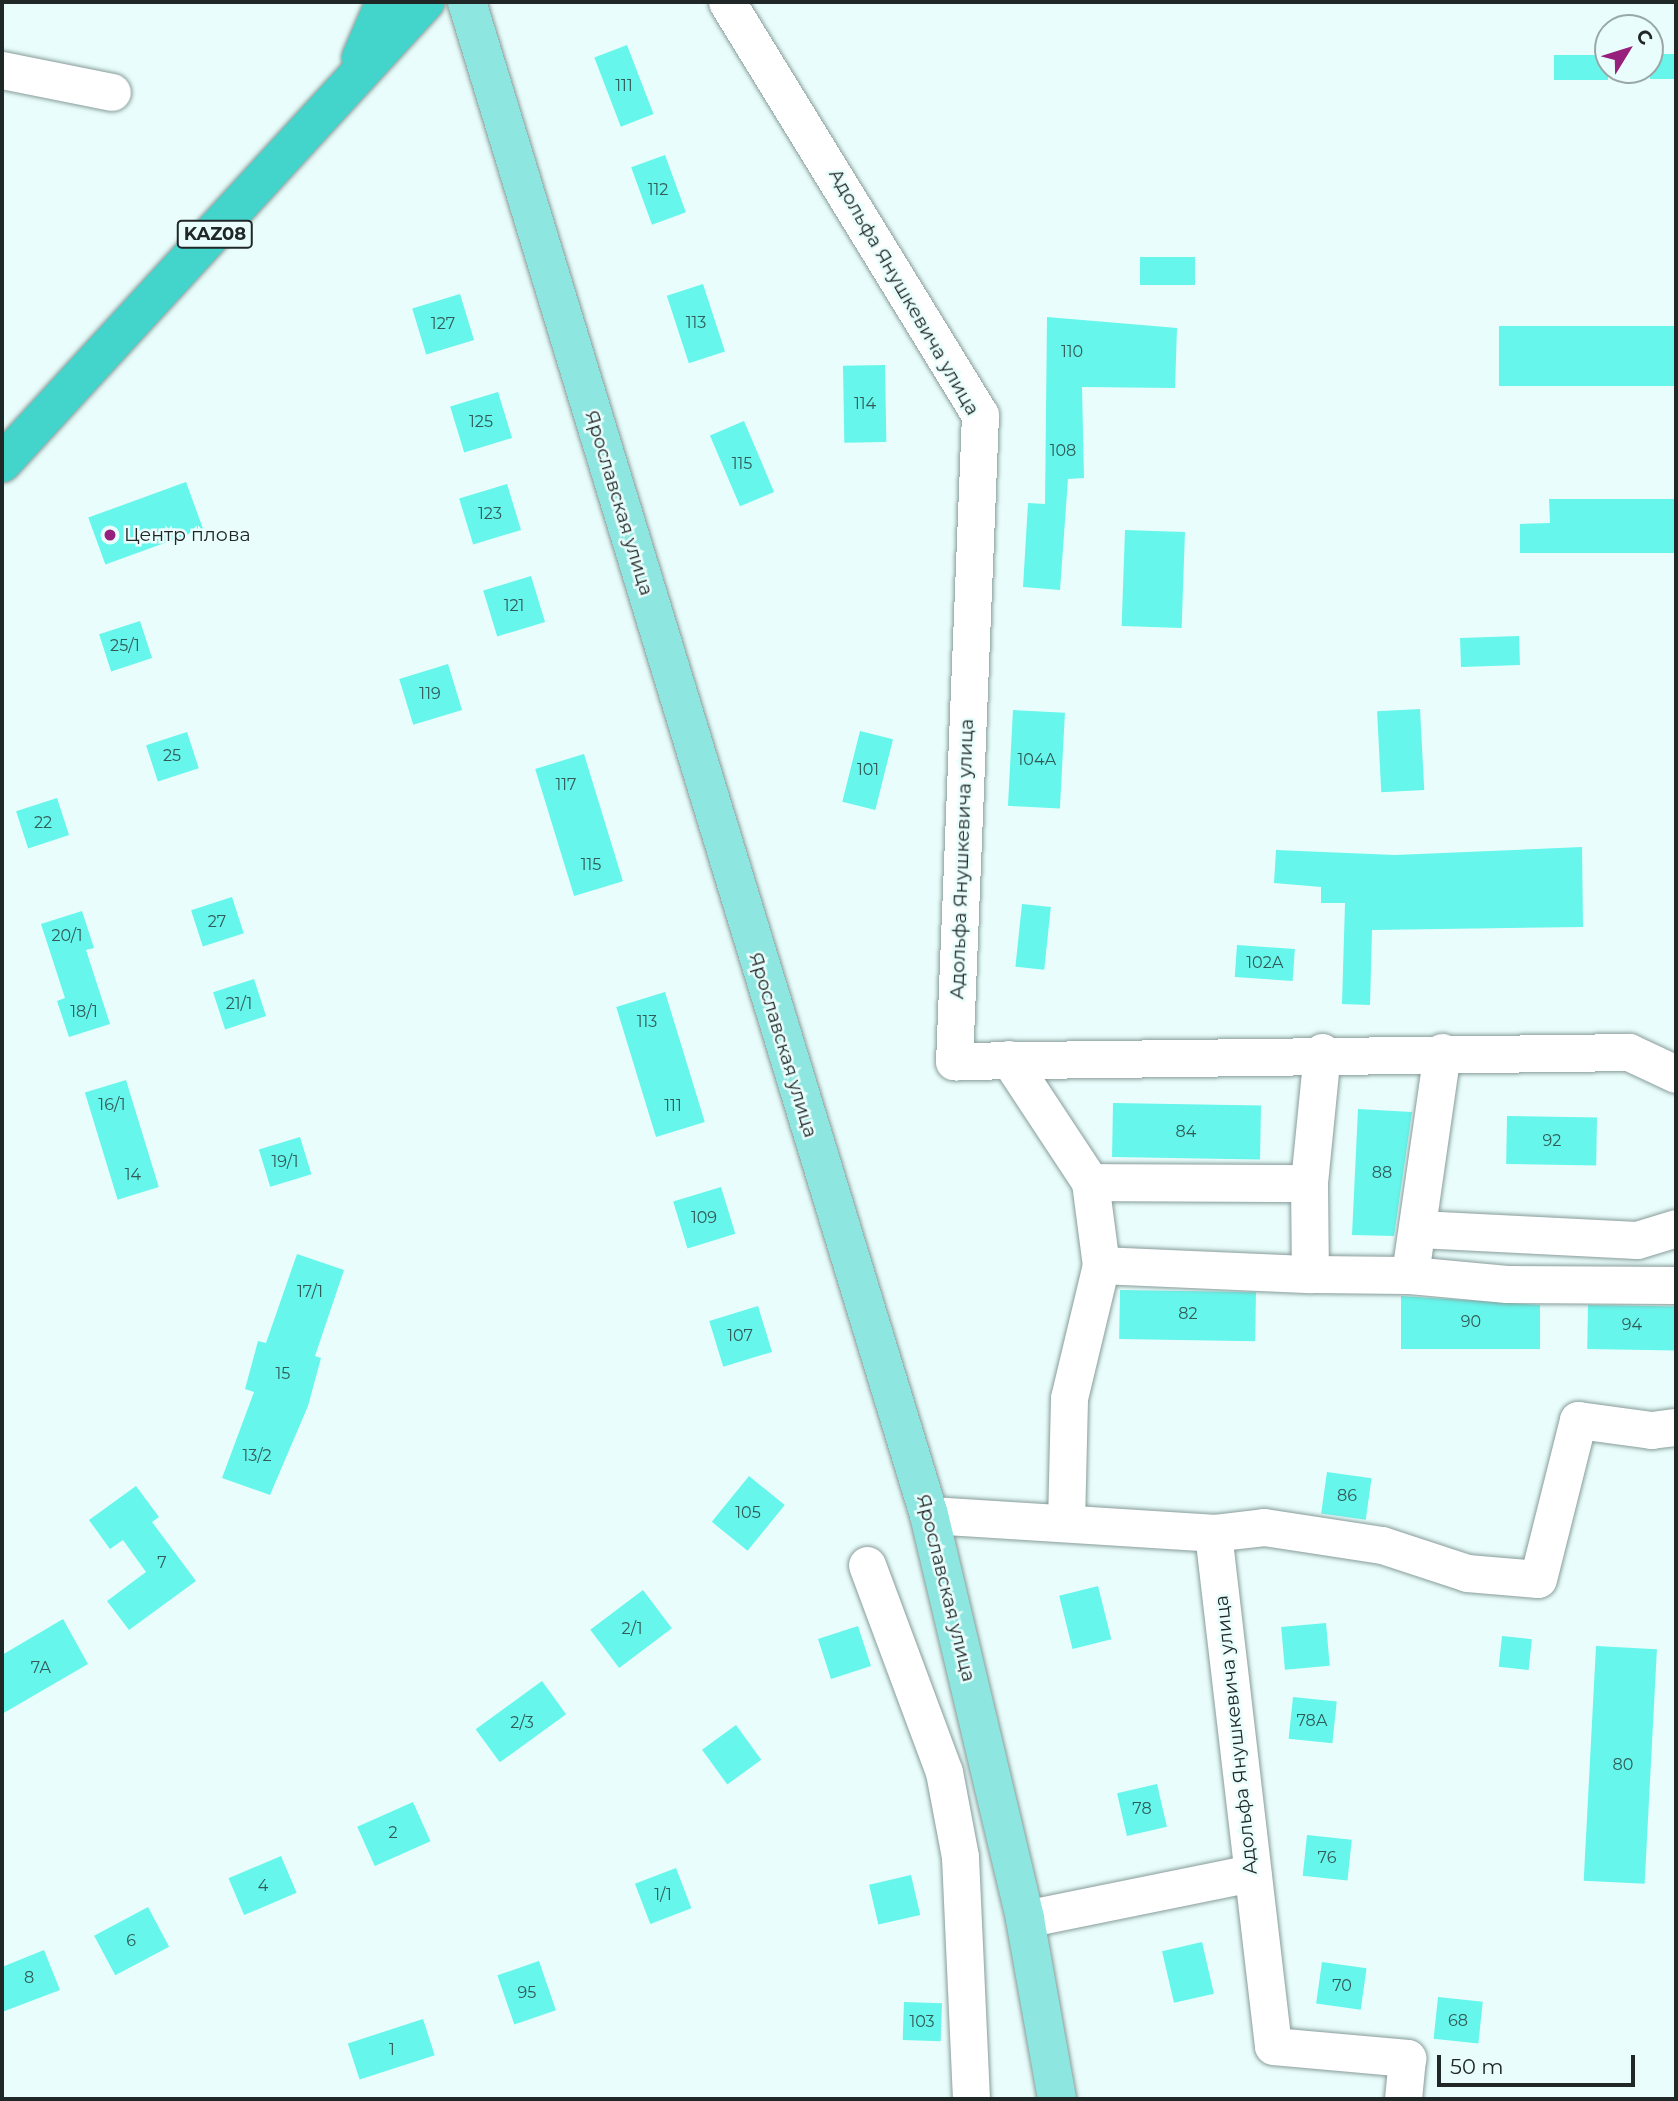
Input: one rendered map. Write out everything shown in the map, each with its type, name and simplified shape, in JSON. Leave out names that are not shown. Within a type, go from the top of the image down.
[{"type":"highway","points":[[340,100],[385,2]]},
{"type":"highway","name":"KAZ08","points":[[2,463],[340,100],[425,2]]},
{"type":"main road","name":"Ярославская улица","points":[[467,2],[929,1515],[1025,1919],[1057,2099]]},
{"type":"street","name":"Адольфа Янушкевича улица","points":[[727,2],[980,415],[954,1061],[1322,1052],[1629,1052],[1676,1074]]},
{"type":"street","points":[[2,70],[112,92]]},
{"type":"street","points":[[1310,1274],[1309,1183],[1322,1052]]},
{"type":"street","points":[[1410,1275],[1419,1229],[1442,1052]]},
{"type":"street","points":[[1009,1059],[1090,1182],[1101,1265],[1069,1398],[1066,1522]]},
{"type":"street","points":[[1090,1182],[1309,1183]]},
{"type":"street","points":[[1419,1229],[1540,1240],[1637,1240],[1676,1228]]},
{"type":"street","points":[[1101,1265],[1310,1274],[1410,1275],[1507,1284],[1676,1285]]},
{"type":"street","points":[[929,1515],[1213,1533],[1264,1527],[1382,1545],[1467,1573],[1538,1579],[1578,1420],[1651,1430],[1676,1427]]},
{"type":"street","name":"Адольфа Янушкевича улица","points":[[1213,1533],[1273,2046],[1407,2058],[1403,2099]]},
{"type":"street","points":[[867,1565],[944,1772],[958,1844],[971,2099]]},
{"type":"street","points":[[1025,1919],[1252,1873]]},
{"type":"building","points":[[627,45],[654,114],[621,127],[594,58]]},
{"type":"building","points":[[1664,54],[1676,54],[1676,79],[1664,79]]},
{"type":"building","points":[[1554,55],[1594,55],[1594,80],[1554,80]]},
{"type":"building","points":[[665,155],[686,212],[652,225],[631,167]]},
{"type":"building","points":[[1140,257],[1195,257],[1195,285],[1140,285]]},
{"type":"building","points":[[703,284],[725,352],[689,363],[667,296]]},
{"type":"building","points":[[460,294],[474,340],[426,355],[412,309]]},
{"type":"building","points":[[1047,317],[1177,328],[1175,388],[1082,387],[1084,478],[1068,479],[1060,590],[1023,587],[1028,503],[1045,504]]},
{"type":"building","points":[[1499,326],[1676,326],[1676,386],[1499,386]]},
{"type":"building","points":[[885,365],[886,442],[844,443],[843,366]]},
{"type":"building","points":[[498,392],[512,438],[464,453],[450,407]]},
{"type":"building","points":[[744,421],[774,492],[740,506],[710,435]]},
{"type":"building","points":[[186,482],[203,529],[105,565],[88,518]]},
{"type":"building","points":[[507,484],[521,530],[473,545],[459,499]]},
{"type":"building","points":[[1549,499],[1676,499],[1676,553],[1520,553],[1520,524],[1550,523]]},
{"type":"building","points":[[1125,530],[1185,532],[1182,628],[1122,626]]},
{"type":"building","points":[[531,576],[545,622],[497,637],[483,591]]},
{"type":"building","points":[[140,621],[152,658],[111,671],[99,634]]},
{"type":"building","points":[[1519,636],[1520,665],[1461,667],[1460,638]]},
{"type":"building","points":[[448,664],[462,710],[413,725],[399,679]]},
{"type":"building","points":[[1420,709],[1424,790],[1381,792],[1377,711]]},
{"type":"building","points":[[1013,710],[1065,713],[1060,809],[1008,806]]},
{"type":"building","points":[[860,731],[893,739],[875,810],[842,802]]},
{"type":"building","points":[[187,732],[199,768],[158,781],[146,745]]},
{"type":"building","points":[[584,754],[623,881],[574,896],[535,769]]},
{"type":"building","points":[[57,798],[69,835],[28,848],[16,811]]},
{"type":"building","points":[[1582,847],[1583,927],[1372,930],[1370,1005],[1342,1004],[1345,903],[1321,903],[1321,887],[1274,883],[1276,850],[1395,855]]},
{"type":"building","points":[[232,897],[244,933],[203,946],[191,910]]},
{"type":"building","points":[[1022,904],[1051,907],[1044,970],[1015,967]]},
{"type":"building","points":[[82,911],[94,948],[86,950],[110,1024],[69,1037],[57,1001],[65,998],[41,924]]},
{"type":"building","points":[[1237,945],[1295,949],[1293,981],[1235,977]]},
{"type":"building","points":[[254,979],[266,1016],[225,1029],[213,992]]},
{"type":"building","points":[[665,992],[705,1122],[656,1137],[616,1007]]},
{"type":"building","points":[[126,1080],[159,1187],[118,1200],[85,1093]]},
{"type":"building","points":[[1113,1103],[1261,1106],[1260,1160],[1112,1157]]},
{"type":"building","points":[[1358,1109],[1412,1112],[1394,1236],[1352,1235]]},
{"type":"building","points":[[1507,1116],[1597,1118],[1596,1166],[1506,1164]]},
{"type":"building","points":[[300,1137],[311,1174],[270,1187],[259,1150]]},
{"type":"building","points":[[721,1187],[735,1234],[688,1248],[673,1202]]},
{"type":"building","points":[[297,1254],[344,1270],[315,1356],[321,1358],[308,1406],[270,1495],[222,1478],[254,1392],[245,1389],[258,1341],[266,1343]]},
{"type":"building","points":[[1120,1290],[1256,1292],[1255,1341],[1119,1339]]},
{"type":"building","points":[[1401,1296],[1540,1305],[1540,1349],[1401,1349]]},
{"type":"building","points":[[1588,1305],[1676,1307],[1675,1351],[1587,1349]]},
{"type":"building","points":[[758,1306],[772,1352],[723,1367],[709,1321]]},
{"type":"building","points":[[1327,1472],[1372,1478],[1366,1520],[1321,1514]]},
{"type":"building","points":[[749,1476],[785,1505],[748,1551],[712,1522]]},
{"type":"building","points":[[136,1486],[159,1517],[152,1522],[196,1581],[129,1630],[107,1601],[146,1572],[123,1540],[110,1549],[89,1520]]},
{"type":"building","points":[[1098,1586],[1111,1639],[1072,1649],[1059,1596]]},
{"type":"building","points":[[643,1590],[672,1628],[619,1668],[590,1630]]},
{"type":"building","points":[[63,1619],[88,1664],[2,1714],[2,1655]]},
{"type":"building","points":[[1326,1623],[1330,1666],[1285,1670],[1281,1627]]},
{"type":"building","points":[[858,1626],[871,1666],[831,1679],[818,1639]]},
{"type":"building","points":[[1502,1636],[1532,1639],[1529,1670],[1499,1667]]},
{"type":"building","points":[[1596,1646],[1657,1649],[1645,1884],[1584,1881]]},
{"type":"building","points":[[542,1681],[566,1714],[500,1762],[476,1729]]},
{"type":"building","points":[[1293,1697],[1337,1702],[1332,1743],[1289,1739]]},
{"type":"building","points":[[736,1725],[761,1760],[727,1784],[702,1750]]},
{"type":"building","points":[[1157,1784],[1167,1827],[1127,1836],[1117,1793]]},
{"type":"building","points":[[413,1802],[430,1841],[375,1866],[357,1827]]},
{"type":"building","points":[[1307,1835],[1352,1840],[1347,1880],[1303,1876]]},
{"type":"building","points":[[281,1856],[297,1893],[244,1915],[229,1878]]},
{"type":"building","points":[[676,1868],[691,1908],[650,1924],[635,1884]]},
{"type":"building","points":[[911,1875],[920,1915],[878,1925],[869,1885]]},
{"type":"building","points":[[148,1907],[169,1947],[115,1975],[94,1936]]},
{"type":"building","points":[[1202,1942],[1214,1994],[1174,2003],[1162,1951]]},
{"type":"building","points":[[44,1950],[60,1990],[2,2012],[2,1967]]},
{"type":"building","points":[[539,1961],[556,2010],[514,2024],[497,1975]]},
{"type":"building","points":[[1322,1962],[1367,1968],[1361,2010],[1316,2004]]},
{"type":"building","points":[[1438,1997],[1483,2002],[1478,2043],[1434,2039]]},
{"type":"building","points":[[904,2002],[942,2003],[941,2041],[903,2040]]},
{"type":"building","points":[[423,2019],[435,2055],[360,2080],[348,2043]]},
{"type":"place","name":"Центр плова","points":[[110,535]]}]
